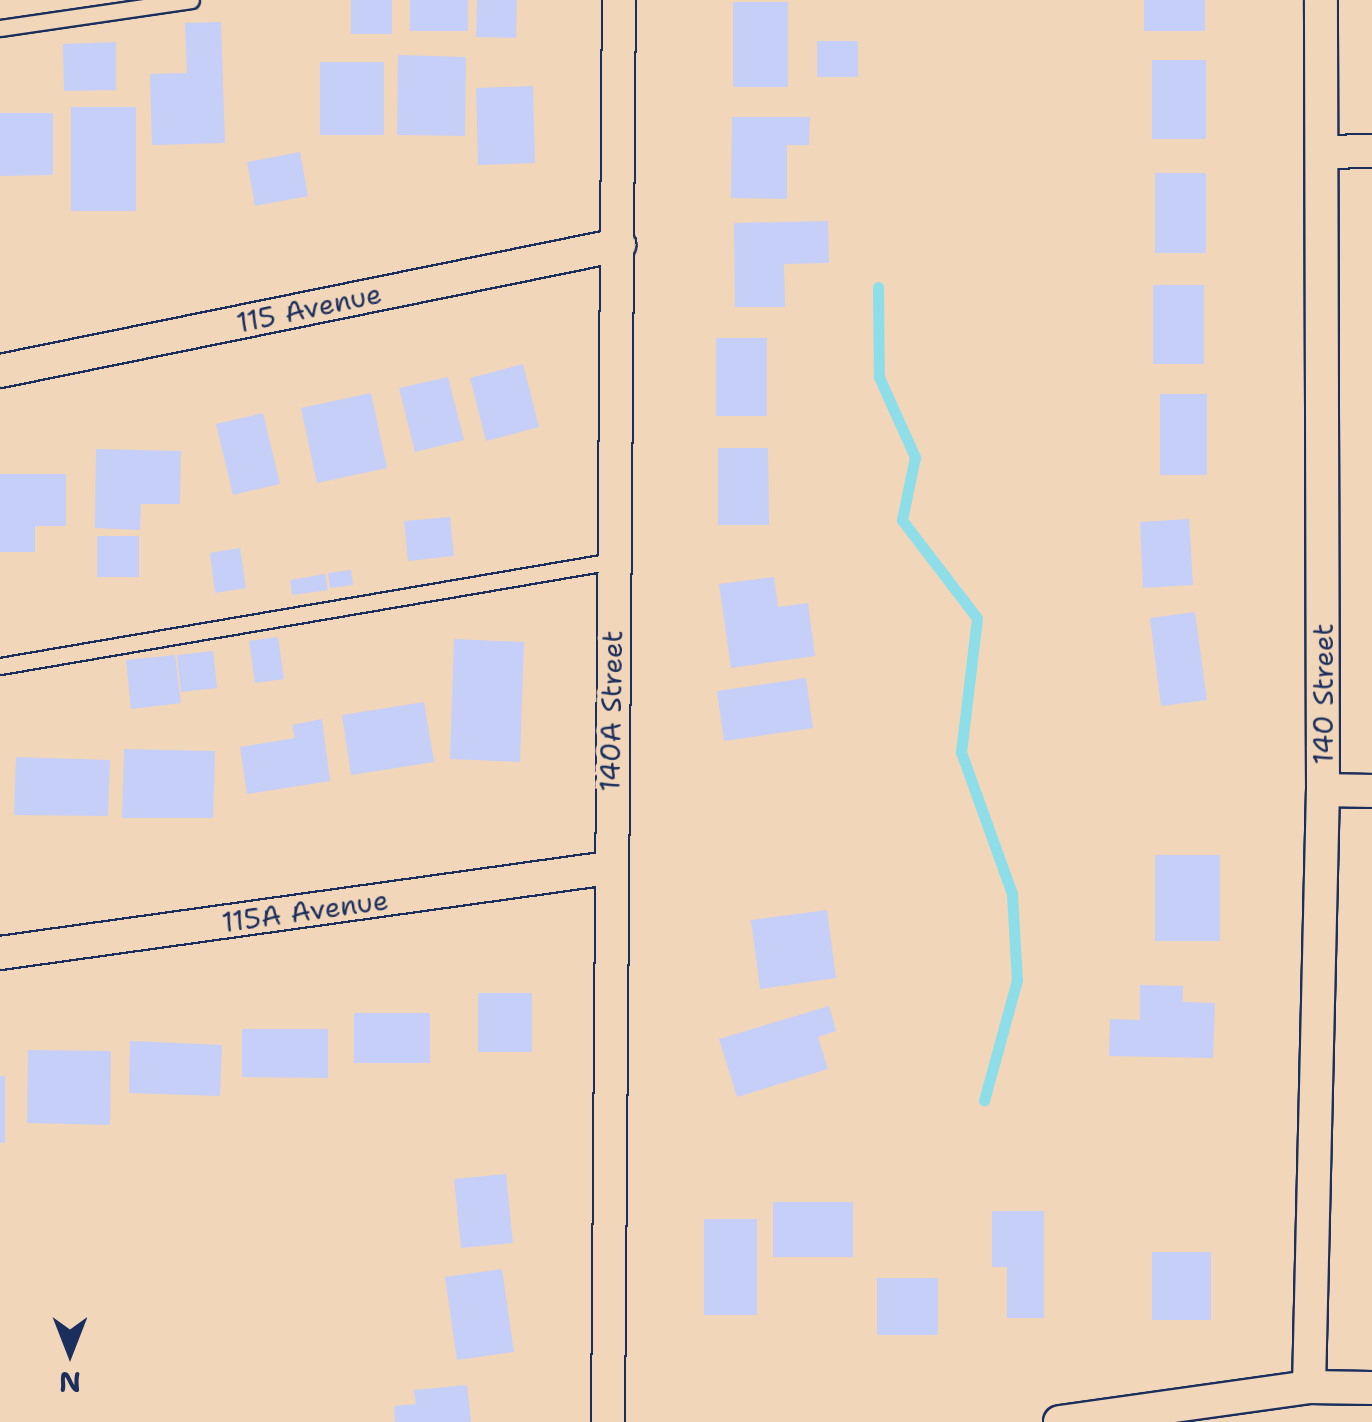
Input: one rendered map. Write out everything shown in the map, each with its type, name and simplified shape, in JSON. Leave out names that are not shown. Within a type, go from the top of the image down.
[{"type":"street","name":"140A Street","points":[[608,1422],[609,868],[619,0]]},
{"type":"street","name":"140 Street","points":[[1310,1387],[1323,790],[1321,0]]},
{"type":"street","points":[[1322,152],[1372,151]]},
{"type":"street","name":"115 Avenue","points":[[0,371],[619,245]]},
{"type":"street","points":[[1323,790],[1372,790]]},
{"type":"street","name":"115A Avenue","points":[[0,953],[609,868]]},
{"type":"street","points":[[1060,1422],[1310,1387],[1372,1388]]},
{"type":"lane","points":[[0,28],[191,0]]},
{"type":"lane","points":[[0,666],[613,561]]},
{"type":"building","points":[[351,0],[392,0],[392,34],[351,34]]},
{"type":"building","points":[[410,0],[468,0],[468,31],[410,31]]},
{"type":"building","points":[[477,0],[517,0],[516,38],[476,37]]},
{"type":"building","points":[[1144,0],[1205,0],[1205,31],[1144,31]]},
{"type":"building","points":[[733,2],[788,2],[788,87],[733,87]]},
{"type":"building","points":[[221,22],[225,143],[152,145],[150,74],[187,73],[185,23]]},
{"type":"building","points":[[817,41],[858,41],[858,77],[817,77]]},
{"type":"building","points":[[116,42],[116,90],[64,91],[63,44]]},
{"type":"building","points":[[398,55],[466,57],[465,136],[397,135]]},
{"type":"building","points":[[1152,60],[1206,60],[1206,139],[1152,139]]},
{"type":"building","points":[[320,62],[384,62],[384,135],[320,135]]},
{"type":"building","points":[[533,86],[535,163],[478,165],[476,88]]},
{"type":"building","points":[[71,107],[136,107],[136,211],[71,211]]},
{"type":"building","points":[[0,113],[53,113],[53,175],[0,176]]},
{"type":"building","points":[[732,117],[810,117],[809,145],[787,145],[787,199],[731,198]]},
{"type":"building","points":[[300,152],[308,196],[255,206],[247,162]]},
{"type":"building","points":[[1155,173],[1206,173],[1206,253],[1155,253]]},
{"type":"building","points":[[828,221],[829,263],[784,264],[785,307],[735,307],[734,223]]},
{"type":"building","points":[[1153,285],[1204,285],[1204,364],[1153,364]]},
{"type":"building","points":[[716,338],[767,338],[767,416],[716,416]]},
{"type":"building","points":[[523,364],[539,427],[486,441],[470,378]]},
{"type":"building","points":[[448,377],[464,440],[415,452],[399,388]]},
{"type":"building","points":[[371,393],[387,468],[317,483],[301,408]]},
{"type":"building","points":[[1160,394],[1207,394],[1207,475],[1160,475]]},
{"type":"building","points":[[263,413],[280,484],[233,495],[216,424]]},
{"type":"building","points":[[718,448],[768,448],[769,525],[718,525]]},
{"type":"building","points":[[96,449],[181,451],[180,504],[141,504],[140,530],[95,528]]},
{"type":"building","points":[[0,474],[66,474],[66,526],[35,526],[35,552],[0,552]]},
{"type":"building","points":[[450,517],[454,556],[408,561],[404,521]]},
{"type":"building","points":[[1189,519],[1193,585],[1143,588],[1140,522]]},
{"type":"building","points":[[97,536],[139,536],[139,577],[97,577]]},
{"type":"building","points":[[240,548],[246,588],[215,593],[210,553]]},
{"type":"building","points":[[351,570],[353,585],[330,588],[328,573]]},
{"type":"building","points":[[325,574],[328,590],[292,595],[290,580]]},
{"type":"building","points":[[774,577],[778,607],[808,603],[815,656],[731,668],[719,584]]},
{"type":"building","points":[[1195,612],[1207,700],[1161,706],[1150,618]]},
{"type":"building","points":[[278,637],[284,679],[255,683],[249,641]]},
{"type":"building","points":[[454,639],[524,642],[520,762],[450,759]]},
{"type":"building","points":[[213,651],[217,688],[181,692],[177,655]]},
{"type":"building","points":[[175,655],[181,703],[131,709],[126,660]]},
{"type":"building","points":[[806,678],[813,728],[724,741],[717,691]]},
{"type":"building","points":[[424,702],[434,762],[351,775],[342,715]]},
{"type":"building","points":[[322,719],[330,781],[247,794],[240,747],[295,738],[292,725]]},
{"type":"building","points":[[124,749],[215,751],[213,818],[122,818]]},
{"type":"building","points":[[16,757],[110,760],[108,816],[14,815]]},
{"type":"building","points":[[1155,855],[1220,855],[1220,941],[1155,941]]},
{"type":"building","points":[[827,910],[836,978],[760,989],[751,920]]},
{"type":"building","points":[[1140,985],[1183,986],[1183,1002],[1215,1003],[1213,1058],[1109,1056],[1110,1019],[1140,1020]]},
{"type":"building","points":[[478,993],[532,993],[532,1052],[478,1052]]},
{"type":"building","points":[[829,1006],[836,1031],[818,1037],[828,1069],[737,1097],[719,1039]]},
{"type":"building","points":[[354,1013],[430,1013],[430,1063],[354,1063]]},
{"type":"building","points":[[242,1029],[328,1029],[328,1078],[242,1077]]},
{"type":"building","points":[[130,1041],[222,1045],[220,1096],[129,1093]]},
{"type":"building","points":[[28,1050],[111,1051],[110,1125],[27,1123]]},
{"type":"building","points":[[0,1076],[5,1076],[5,1143],[0,1143]]},
{"type":"building","points":[[506,1174],[513,1243],[461,1248],[454,1179]]},
{"type":"building","points":[[773,1202],[853,1202],[853,1257],[773,1257]]},
{"type":"building","points":[[992,1211],[1044,1211],[1044,1318],[1007,1318],[1007,1267],[992,1267]]},
{"type":"building","points":[[704,1219],[757,1219],[757,1315],[704,1315]]},
{"type":"building","points":[[1152,1252],[1211,1252],[1211,1320],[1152,1320]]},
{"type":"building","points":[[502,1269],[514,1352],[457,1360],[445,1277]]},
{"type":"building","points":[[877,1278],[938,1278],[938,1335],[877,1335]]},
{"type":"building","points":[[467,1385],[471,1422],[395,1422],[394,1406],[416,1404],[414,1390]]},
{"type":"waterway","points":[[878,287],[879,377],[915,457],[902,520],[977,618],[961,752],[1012,894],[1017,980],[984,1101]]}]
